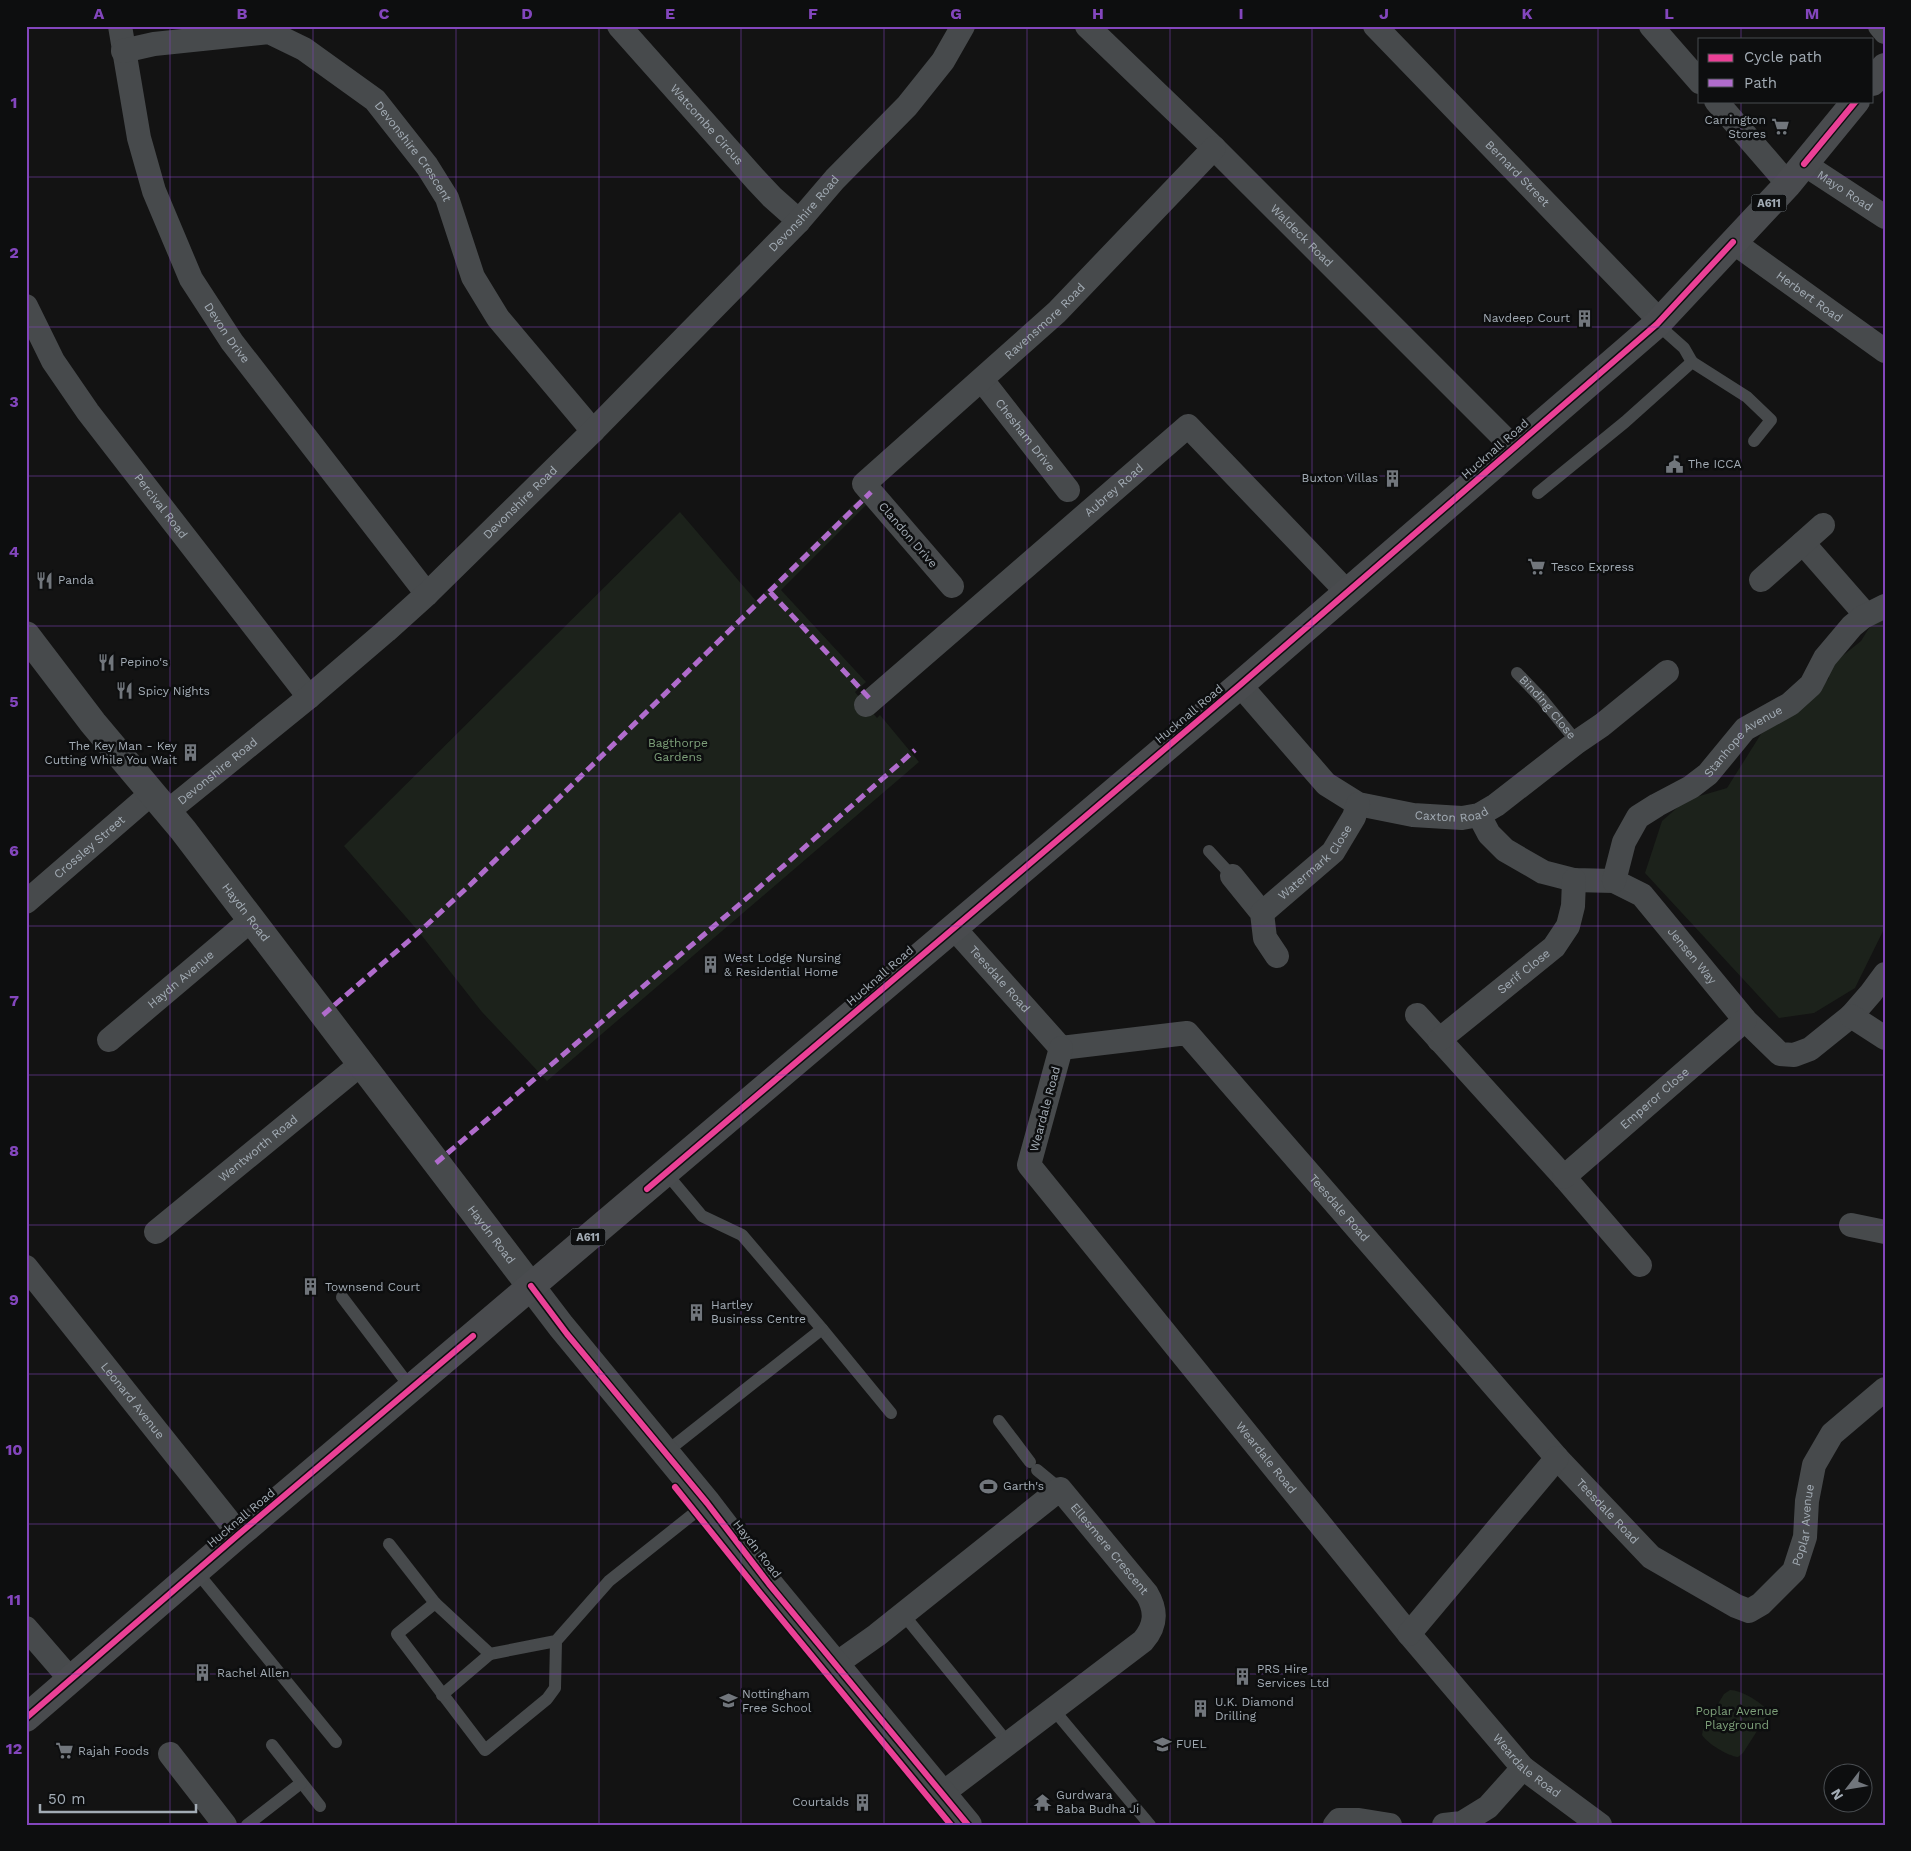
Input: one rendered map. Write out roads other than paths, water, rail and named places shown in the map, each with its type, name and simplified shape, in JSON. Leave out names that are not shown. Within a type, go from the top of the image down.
[{"type":"main road","points":[[1874,80],[1885,67]]},
{"type":"main road","name":"Hucknall Road","points":[[26,1718],[238,1534],[1240,685],[1659,322],[1796,174],[1855,102]]},
{"type":"street","name":"Devon Drive","points":[[120,26],[139,138],[146,164],[154,191],[191,279],[232,342],[427,594]]},
{"type":"street","name":"Watcombe Circus","points":[[619,26],[756,180],[799,221]]},
{"type":"street","name":"Devonshire Road","points":[[159,802],[309,697],[427,594],[593,431],[799,221],[848,166],[907,106],[943,61],[963,26]]},
{"type":"street","name":"Waldeck Road","points":[[1087,26],[1214,148],[1514,448]]},
{"type":"street","name":"Bernard Street","points":[[1375,26],[1659,322]]},
{"type":"street","points":[[1651,26],[1698,80]]},
{"type":"street","points":[[1880,26],[1885,32]]},
{"type":"street","name":"Devonshire Crescent","points":[[124,51],[154,44],[269,32],[304,49],[375,100],[427,166],[447,198],[474,277],[498,318],[593,431]]},
{"type":"street","name":"Mayo Road","points":[[1717,102],[1796,174],[1885,218]]},
{"type":"street","name":"Ravensmore Road","points":[[864,484],[1057,312],[1214,148]]},
{"type":"street","name":"Herbert Road","points":[[1733,242],[1885,350]]},
{"type":"street","name":"Percival Road","points":[[26,306],[53,361],[88,412],[309,697]]},
{"type":"street","name":"Chesham Drive","points":[[982,380],[1068,490]]},
{"type":"street","name":"Aubrey Road","points":[[866,705],[1188,426],[1347,592]]},
{"type":"street","name":"Clandon Drive","points":[[864,484],[952,586]]},
{"type":"street","points":[[1761,580],[1823,525]]},
{"type":"street","points":[[1803,543],[1875,611]]},
{"type":"street","name":"Stanhope Avenue","points":[[1614,881],[1624,842],[1638,817],[1691,788],[1708,774],[1745,729],[1790,704],[1811,685],[1825,658],[1852,626],[1875,611]]},
{"type":"street","name":"Haydn Road","points":[[26,635],[93,723],[159,802],[251,920],[567,1334],[666,1452],[769,1584],[968,1825]]},
{"type":"street","name":"Caxton Road","points":[[1240,685],[1326,784],[1358,804],[1413,815],[1462,818],[1479,815],[1496,805],[1602,725],[1667,672]]},
{"type":"street","name":"Crossley Street","points":[[26,902],[159,802]]},
{"type":"street","name":"Watermark Close","points":[[1262,913],[1333,852],[1354,817],[1358,804]]},
{"type":"street","name":"Jensen Way","points":[[1479,815],[1489,834],[1505,850],[1543,872],[1574,880],[1614,881],[1642,895],[1745,1020],[1780,1054],[1794,1055],[1810,1048],[1851,1016],[1871,994],[1885,974]]},
{"type":"street","points":[[1232,876],[1262,913],[1265,938],[1277,956]]},
{"type":"street","name":"Serif Close","points":[[1439,1040],[1554,947],[1568,926],[1573,906],[1574,880]]},
{"type":"street","name":"Haydn Avenue","points":[[109,1040],[251,920]]},
{"type":"street","name":"Teesdale Road","points":[[953,928],[1061,1048],[1187,1033],[1557,1458],[1651,1557],[1695,1583]]},
{"type":"street","points":[[1417,1015],[1564,1176],[1640,1265]]},
{"type":"street","points":[[1851,1016],[1885,1038]]},
{"type":"street","name":"Emperor Close","points":[[1564,1176],[1745,1020]]},
{"type":"street","name":"Weardale Road","points":[[1061,1048],[1029,1165],[1409,1634],[1523,1768],[1600,1825]]},
{"type":"street","name":"Wentworth Road","points":[[156,1232],[361,1064]]},
{"type":"street","points":[[1850,1225],[1885,1232]]},
{"type":"street","name":"Leonard Avenue","points":[[26,1267],[238,1534]]},
{"type":"street","name":"Poplar Avenue","points":[[1695,1583],[1736,1606],[1749,1611],[1761,1604],[1794,1571],[1805,1537],[1807,1501],[1814,1465],[1832,1434],[1885,1389]]},
{"type":"street","points":[[1409,1634],[1557,1458]]},
{"type":"street","points":[[836,1664],[903,1614],[1060,1489]]},
{"type":"street","name":"Ellesmere Crescent","points":[[943,1793],[1053,1708],[1143,1642],[1152,1627],[1154,1610],[1147,1594],[1060,1489]]},
{"type":"street","points":[[26,1628],[71,1680]]},
{"type":"street","points":[[170,1754],[225,1825]]},
{"type":"street","points":[[1444,1825],[1462,1823],[1488,1807],[1523,1768]]},
{"type":"street","points":[[1335,1825],[1339,1820],[1359,1820],[1390,1825]]},
{"type":"lane","points":[[1659,322],[1684,348],[1692,362],[1747,397],[1772,420],[1754,441]]},
{"type":"lane","points":[[1538,493],[1625,422],[1692,362]]},
{"type":"lane","name":"Binding Close","points":[[1517,673],[1542,699],[1577,742]]},
{"type":"lane","points":[[1209,851],[1232,876]]},
{"type":"lane","points":[[666,1173],[702,1216],[742,1235],[891,1413]]},
{"type":"lane","points":[[342,1297],[412,1388]]},
{"type":"lane","points":[[666,1452],[822,1329]]},
{"type":"lane","points":[[999,1421],[1034,1466],[1060,1489]]},
{"type":"lane","points":[[442,1695],[490,1654],[556,1641],[609,1581],[707,1503]]},
{"type":"lane","points":[[389,1544],[436,1603],[490,1654]]},
{"type":"lane","points":[[196,1571],[336,1742]]},
{"type":"lane","points":[[436,1603],[397,1634],[485,1750],[547,1699],[555,1688],[556,1641]]},
{"type":"lane","points":[[903,1614],[1008,1743]]},
{"type":"lane","points":[[1053,1708],[1150,1825]]},
{"type":"lane","points":[[272,1745],[320,1806]]},
{"type":"lane","points":[[247,1825],[302,1782]]},
{"type":"place","name":"Carrington Stores","points":[[1780,127]]},
{"type":"place","name":"Navdeep Court","points":[[1584,318]]},
{"type":"place","name":"The ICCA","points":[[1674,464]]},
{"type":"place","name":"Buxton Villas","points":[[1392,478]]},
{"type":"place","name":"Tesco Express","points":[[1537,567]]},
{"type":"place","name":"Panda","points":[[44,580]]},
{"type":"place","name":"Pepino's","points":[[106,662]]},
{"type":"place","name":"Spicy Nights","points":[[124,691]]},
{"type":"place","name":"The Key Man - Key Cutting While You Wait","points":[[191,753]]},
{"type":"place","name":"West Lodge Nursing & Residential Home","points":[[710,965]]},
{"type":"place","name":"Townsend Court","points":[[311,1287]]},
{"type":"place","name":"Hartley Business Centre","points":[[697,1312]]},
{"type":"place","name":"Garth's","points":[[989,1486]]},
{"type":"place","name":"Rachel Allen","points":[[203,1673]]},
{"type":"place","name":"PRS Hire Services Ltd","points":[[1243,1676]]},
{"type":"place","name":"Nottingham Free School","points":[[728,1701]]},
{"type":"place","name":"U.K. Diamond Drilling","points":[[1201,1709]]},
{"type":"place","name":"FUEL","points":[[1162,1744]]},
{"type":"place","name":"Rajah Foods","points":[[64,1751]]},
{"type":"place","name":"Courtalds","points":[[863,1802]]},
{"type":"place","name":"Gurdwara Baba Budha Ji","points":[[1042,1802]]},
{"type":"park label","name":"Bagthorpe Gardens","points":[[678,750]]},
{"type":"park label","name":"Poplar Avenue Playground","points":[[1737,1718]]}]
